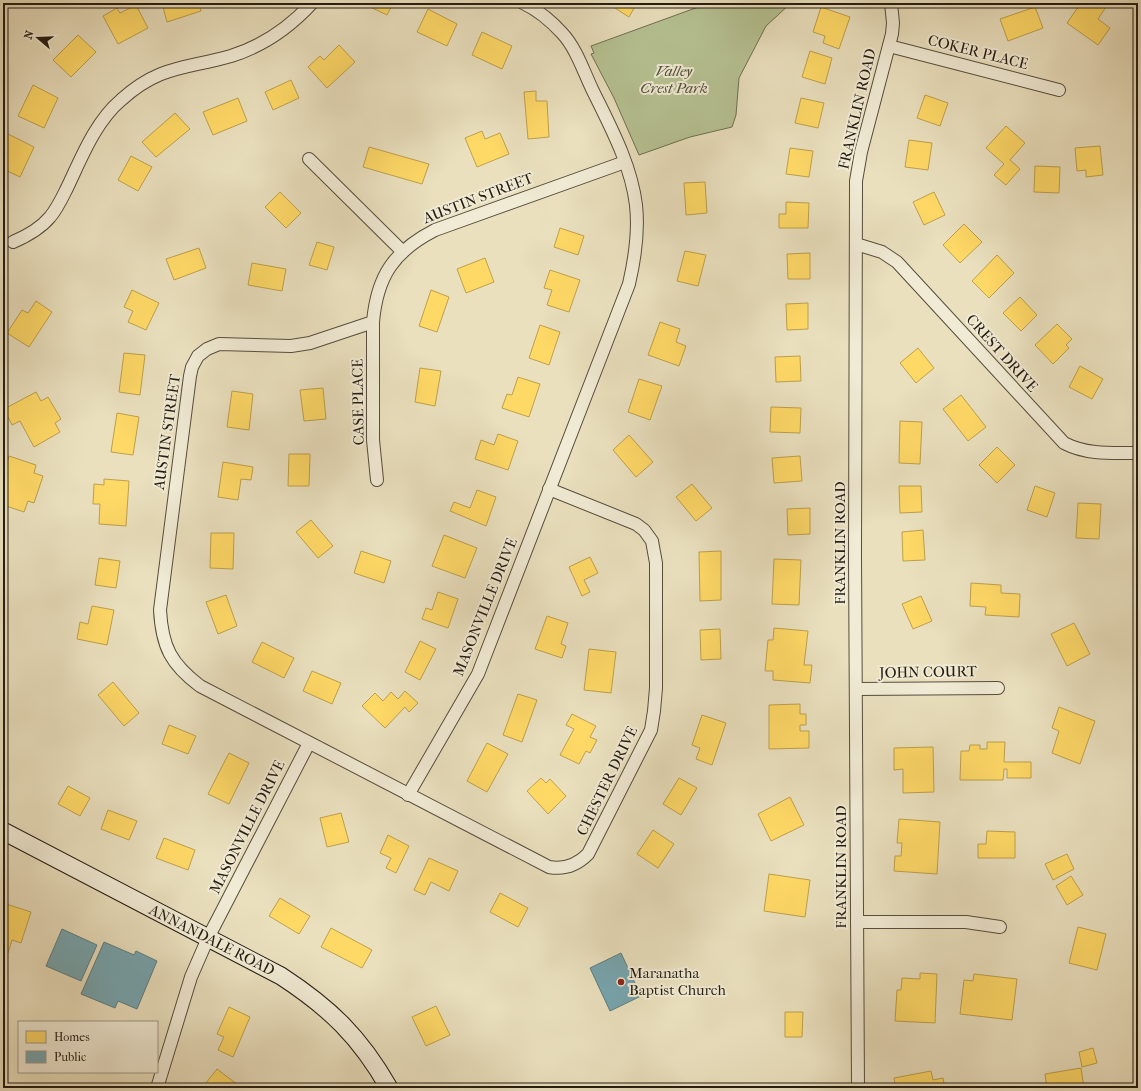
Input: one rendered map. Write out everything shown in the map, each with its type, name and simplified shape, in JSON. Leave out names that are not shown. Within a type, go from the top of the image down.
[{"type":"main road","name":"ANNANDALE ROAD","points":[[3,831],[281,976],[313,997],[335,1016],[358,1040],[389,1088]]},
{"type":"street","points":[[13,242],[39,228],[51,217],[91,140],[105,118],[118,102],[136,87],[154,76],[176,68],[232,56],[256,46],[278,33],[298,18],[312,3]]},
{"type":"street","name":"MASONVILLE DRIVE","points":[[408,795],[478,674],[628,284],[633,265],[637,229],[636,205],[625,162],[574,49],[540,7],[523,3]]},
{"type":"street","name":"FRANKLIN ROAD","points":[[858,1088],[857,689],[855,556],[856,181],[861,152],[889,46],[893,23],[891,3]]},
{"type":"street","name":"COKER PLACE","points":[[889,46],[1059,90]]},
{"type":"street","points":[[309,159],[402,250]]},
{"type":"street","name":"AUSTIN STREET","points":[[308,743],[200,686],[175,664],[164,644],[161,630],[160,610],[190,376],[192,367],[198,356],[207,349],[219,344],[291,346],[310,343],[373,322],[375,301],[380,283],[389,266],[402,250],[417,239],[435,230],[625,162]]},
{"type":"street","name":"CREST DRIVE","points":[[856,244],[882,252],[897,262],[1064,443],[1075,449],[1087,452],[1138,453]]},
{"type":"street","name":"CASE PLACE","points":[[373,322],[373,440],[377,480]]},
{"type":"street","name":"CHESTER DRIVE","points":[[408,795],[548,867],[570,867],[581,861],[588,854],[646,743],[654,711],[656,688],[656,563],[652,540],[644,530],[636,524],[549,489]]},
{"type":"street","name":"JOHN COURT","points":[[857,689],[998,688]]},
{"type":"street","points":[[308,743],[408,795]]},
{"type":"street","name":"MASONVILLE DRIVE","points":[[157,1088],[191,977],[208,938],[308,743]]},
{"type":"street","points":[[857,922],[966,922],[1000,927]]},
{"type":"green space","name":"Valley Crest Park","points":[[704,3],[791,3],[766,26],[739,78],[736,115],[732,127],[690,137],[639,155],[614,98],[591,54],[594,53],[591,46],[701,6]]},
{"type":"building: Homes","points":[[162,3],[199,3],[201,11],[167,22]]},
{"type":"building: Homes","points":[[225,3],[235,3],[227,7]]},
{"type":"building: Homes","points":[[367,3],[393,3],[387,15],[366,5]]},
{"type":"building: Homes","points":[[607,3],[637,3],[629,17]]},
{"type":"building: Homes","points":[[1081,3],[1101,3],[1106,7],[1098,19],[1110,28],[1098,45],[1067,23]]},
{"type":"building: Homes","points":[[136,5],[148,28],[118,44],[103,16],[117,8],[120,13]]},
{"type":"building: Homes","points":[[821,7],[850,17],[839,49],[823,43],[825,36],[813,32]]},
{"type":"building: Homes","points":[[1035,7],[1043,28],[1008,41],[1000,19]]},
{"type":"building: Homes","points":[[428,9],[457,24],[447,46],[417,32]]},
{"type":"building: Homes","points":[[482,32],[512,46],[502,69],[472,55]]},
{"type":"building: Homes","points":[[78,35],[96,52],[71,77],[53,60]]},
{"type":"building: Homes","points":[[339,45],[355,62],[327,88],[308,67],[320,56],[324,60]]},
{"type":"building: Homes","points":[[810,51],[832,58],[825,84],[802,77]]},
{"type":"building: Homes","points":[[291,80],[299,98],[273,110],[265,92]]},
{"type":"building: Homes","points":[[33,85],[58,98],[44,128],[18,116]]},
{"type":"building: Homes","points":[[536,91],[536,101],[547,101],[549,137],[528,139],[524,92]]},
{"type":"building: Homes","points":[[925,95],[948,103],[940,126],[917,118]]},
{"type":"building: Homes","points":[[238,98],[247,121],[213,135],[203,112]]},
{"type":"building: Homes","points":[[801,98],[824,103],[818,128],[795,123]]},
{"type":"building: Homes","points":[[175,113],[190,129],[156,157],[142,142]]},
{"type":"building: Homes","points":[[1006,126],[1025,143],[1010,160],[1020,169],[1006,185],[994,175],[1004,164],[986,148]]},
{"type":"building: Homes","points":[[482,131],[485,139],[500,133],[509,154],[477,167],[465,138]]},
{"type":"building: Homes","points":[[4,132],[34,147],[20,177],[3,169]]},
{"type":"building: Homes","points":[[909,140],[932,143],[928,170],[905,167]]},
{"type":"building: Homes","points":[[1100,146],[1103,175],[1086,177],[1086,170],[1077,171],[1075,148]]},
{"type":"building: Homes","points":[[369,147],[429,164],[422,184],[363,167]]},
{"type":"building: Homes","points":[[790,148],[813,151],[809,177],[786,174]]},
{"type":"building: Homes","points":[[131,156],[152,167],[138,191],[118,180]]},
{"type":"building: Homes","points":[[1035,166],[1060,167],[1059,193],[1034,192]]},
{"type":"building: Homes","points":[[705,182],[707,213],[686,215],[684,183]]},
{"type":"building: Homes","points":[[280,192],[301,213],[286,228],[265,207]]},
{"type":"building: Homes","points":[[934,192],[945,215],[924,225],[913,202]]},
{"type":"building: Homes","points":[[786,202],[809,203],[808,228],[779,228],[779,214],[786,214]]},
{"type":"building: Homes","points":[[964,224],[982,242],[960,263],[943,245]]},
{"type":"building: Homes","points":[[560,228],[584,236],[578,255],[554,247]]},
{"type":"building: Homes","points":[[317,242],[334,247],[327,270],[309,265]]},
{"type":"building: Homes","points":[[199,248],[206,268],[174,280],[166,259]]},
{"type":"building: Homes","points":[[685,251],[706,255],[698,286],[677,281]]},
{"type":"building: Homes","points":[[810,253],[810,279],[788,279],[787,254]]},
{"type":"building: Homes","points":[[997,255],[1014,273],[989,298],[972,281]]},
{"type":"building: Homes","points":[[485,258],[494,282],[466,293],[457,269]]},
{"type":"building: Homes","points":[[252,263],[286,269],[282,291],[248,285]]},
{"type":"building: Homes","points":[[550,270],[580,280],[569,312],[547,305],[552,290],[544,288]]},
{"type":"building: Homes","points":[[132,290],[159,303],[146,330],[128,322],[133,311],[124,307]]},
{"type":"building: Homes","points":[[431,290],[449,297],[437,332],[419,326]]},
{"type":"building: Homes","points":[[1020,297],[1037,315],[1021,331],[1003,313]]},
{"type":"building: Homes","points":[[36,301],[52,312],[29,347],[7,333],[22,310],[28,313]]},
{"type":"building: Homes","points":[[808,303],[808,329],[787,330],[786,304]]},
{"type":"building: Homes","points":[[660,322],[680,329],[676,342],[686,346],[679,366],[648,355]]},
{"type":"building: Homes","points":[[1057,324],[1072,339],[1066,345],[1069,348],[1053,364],[1035,345]]},
{"type":"building: Homes","points":[[540,325],[560,332],[549,365],[529,358]]},
{"type":"building: Homes","points":[[918,348],[934,368],[916,383],[900,363]]},
{"type":"building: Homes","points":[[124,353],[145,355],[140,395],[119,392]]},
{"type":"building: Homes","points":[[800,356],[801,381],[776,382],[775,357]]},
{"type":"building: Homes","points":[[1080,366],[1103,379],[1092,399],[1069,387]]},
{"type":"building: Homes","points":[[420,368],[441,371],[435,406],[415,402]]},
{"type":"building: Homes","points":[[518,377],[540,384],[529,417],[502,408],[507,394],[512,395]]},
{"type":"building: Homes","points":[[639,379],[662,386],[650,420],[628,412]]},
{"type":"building: Homes","points":[[323,388],[326,419],[304,421],[300,390]]},
{"type":"building: Homes","points":[[232,391],[253,394],[249,430],[227,427]]},
{"type":"building: Homes","points":[[36,392],[41,401],[48,397],[61,419],[55,423],[60,432],[34,447],[20,421],[12,425],[4,409]]},
{"type":"building: Homes","points":[[961,395],[986,427],[968,441],[943,409]]},
{"type":"building: Homes","points":[[771,407],[801,408],[800,433],[770,432]]},
{"type":"building: Homes","points":[[117,413],[139,417],[133,455],[111,452]]},
{"type":"building: Homes","points":[[900,421],[922,422],[920,464],[899,463]]},
{"type":"building: Homes","points":[[498,434],[518,441],[508,470],[475,459],[481,440],[494,445]]},
{"type":"building: Homes","points":[[629,435],[653,462],[636,477],[613,450]]},
{"type":"building: Homes","points":[[997,447],[1015,465],[997,483],[979,465]]},
{"type":"building: Homes","points":[[289,454],[310,454],[309,486],[288,486]]},
{"type":"building: Homes","points":[[9,456],[36,465],[34,473],[43,476],[34,503],[28,501],[24,512],[3,505],[3,475]]},
{"type":"building: Homes","points":[[800,456],[802,481],[774,483],[772,458]]},
{"type":"building: Homes","points":[[223,462],[253,467],[251,480],[241,479],[238,500],[218,497]]},
{"type":"building: Homes","points":[[104,479],[129,481],[126,526],[99,524],[100,504],[93,504],[94,484],[104,485]]},
{"type":"building: Homes","points":[[692,484],[712,508],[696,521],[676,497]]},
{"type":"building: Homes","points":[[899,486],[921,486],[922,512],[900,513]]},
{"type":"building: Homes","points":[[1035,486],[1055,493],[1047,517],[1027,510]]},
{"type":"building: Homes","points":[[477,490],[496,497],[486,526],[450,511],[454,502],[470,508]]},
{"type":"building: Homes","points":[[1078,503],[1101,504],[1099,539],[1076,538]]},
{"type":"building: Homes","points":[[810,508],[810,534],[788,535],[787,509]]},
{"type":"building: Homes","points":[[311,520],[333,546],[318,558],[296,532]]},
{"type":"building: Homes","points":[[923,530],[925,560],[903,561],[902,532]]},
{"type":"building: Homes","points":[[211,533],[234,533],[233,569],[210,568]]},
{"type":"building: Homes","points":[[444,535],[477,548],[465,578],[432,566]]},
{"type":"building: Homes","points":[[361,551],[391,561],[384,583],[354,573]]},
{"type":"building: Homes","points":[[721,551],[721,600],[700,601],[699,552]]},
{"type":"building: Homes","points":[[590,557],[598,573],[584,580],[590,592],[582,596],[569,567]]},
{"type":"building: Homes","points":[[99,558],[120,561],[116,588],[95,585]]},
{"type":"building: Homes","points":[[774,559],[801,560],[799,605],[772,604]]},
{"type":"building: Homes","points":[[971,583],[1001,585],[1001,593],[1020,594],[1019,617],[985,615],[986,607],[970,606]]},
{"type":"building: Homes","points":[[438,592],[458,599],[448,628],[422,619],[426,608],[432,610]]},
{"type":"building: Homes","points":[[226,595],[237,626],[218,634],[206,602]]},
{"type":"building: Homes","points":[[921,596],[932,621],[913,629],[902,604]]},
{"type":"building: Homes","points":[[92,606],[114,610],[107,645],[77,639],[80,622],[88,624]]},
{"type":"building: Homes","points":[[547,616],[568,623],[561,644],[566,646],[562,658],[535,649]]},
{"type":"building: Homes","points":[[1074,623],[1090,654],[1067,666],[1051,634]]},
{"type":"building: Homes","points":[[774,628],[808,631],[804,665],[812,665],[810,683],[773,680],[773,671],[765,671],[768,640],[773,640]]},
{"type":"building: Homes","points":[[720,629],[721,659],[701,660],[700,630]]},
{"type":"building: Homes","points":[[420,641],[436,649],[420,680],[405,672]]},
{"type":"building: Homes","points":[[262,642],[294,658],[284,678],[252,662]]},
{"type":"building: Homes","points":[[589,649],[616,652],[611,693],[584,690]]},
{"type":"building: Homes","points":[[312,671],[341,683],[332,704],[303,691]]},
{"type":"building: Homes","points":[[113,682],[139,713],[124,726],[98,695]]},
{"type":"building: Homes","points":[[405,691],[418,703],[409,712],[405,707],[385,728],[362,706],[375,693],[383,701],[391,692],[398,699]]},
{"type":"building: Homes","points":[[518,694],[537,700],[522,742],[503,735]]},
{"type":"building: Homes","points":[[800,704],[800,714],[806,714],[806,725],[800,725],[800,731],[809,731],[809,748],[769,749],[769,705]]},
{"type":"building: Homes","points":[[1059,707],[1095,721],[1080,764],[1052,753],[1059,731],[1052,728]]},
{"type":"building: Homes","points":[[572,714],[596,726],[590,737],[597,740],[590,753],[586,751],[579,764],[560,755],[574,729],[566,725]]},
{"type":"building: Homes","points":[[702,715],[726,723],[712,765],[696,759],[700,748],[692,745]]},
{"type":"building: Homes","points":[[169,725],[196,736],[188,754],[162,744]]},
{"type":"building: Homes","points":[[987,742],[1005,742],[1004,762],[1031,762],[1031,778],[1007,778],[1007,769],[1004,769],[1003,780],[960,780],[961,751],[969,751],[970,745],[980,745],[980,749],[987,749]]},
{"type":"building: Homes","points":[[487,743],[508,754],[487,792],[467,781]]},
{"type":"building: Homes","points":[[933,747],[934,792],[903,793],[903,769],[894,770],[894,748]]},
{"type":"building: Homes","points":[[229,753],[249,763],[229,804],[208,794]]},
{"type":"building: Homes","points":[[541,778],[546,783],[550,779],[566,796],[548,814],[527,791]]},
{"type":"building: Homes","points":[[679,778],[697,788],[681,815],[663,804]]},
{"type":"building: Homes","points":[[68,786],[90,798],[80,816],[58,804]]},
{"type":"building: Homes","points":[[790,797],[804,825],[771,841],[758,814]]},
{"type":"building: Homes","points":[[108,810],[137,821],[129,840],[101,829]]},
{"type":"building: Homes","points":[[341,813],[349,842],[327,847],[320,818]]},
{"type":"building: Homes","points":[[899,819],[940,822],[937,874],[894,871],[895,856],[901,856],[902,843],[897,843]]},
{"type":"building: Homes","points":[[653,830],[674,844],[658,868],[637,854]]},
{"type":"building: Homes","points":[[987,831],[1015,832],[1015,858],[978,858],[978,844],[986,844]]},
{"type":"building: Homes","points":[[388,835],[409,846],[396,873],[386,868],[391,858],[380,853]]},
{"type":"building: Homes","points":[[164,838],[195,850],[188,870],[156,858]]},
{"type":"building: Homes","points":[[1067,854],[1074,869],[1053,880],[1045,864]]},
{"type":"building: Homes","points":[[429,858],[458,871],[449,891],[431,882],[425,895],[414,890]]},
{"type":"building: Homes","points":[[769,874],[810,880],[805,917],[764,911]]},
{"type":"building: Homes","points":[[1071,876],[1083,895],[1067,905],[1056,886]]},
{"type":"building: Homes","points":[[500,893],[528,908],[518,927],[490,912]]},
{"type":"building: Homes","points":[[280,898],[310,916],[299,934],[269,916]]},
{"type":"building: Homes","points":[[3,903],[31,912],[21,943],[12,940],[8,953],[3,952]]},
{"type":"building: Homes","points":[[1078,927],[1106,934],[1097,970],[1069,963]]},
{"type":"building: Homes","points":[[331,928],[372,950],[362,968],[321,947]]},
{"type":"building: Homes","points":[[920,973],[937,974],[935,1023],[895,1021],[897,990],[901,990],[902,978],[920,979]]},
{"type":"building: Homes","points":[[974,974],[1017,979],[1012,1020],[960,1014],[964,980],[973,981]]},
{"type":"building: Homes","points":[[3,990],[7,991],[3,1002]]},
{"type":"building: Homes","points":[[436,1006],[450,1035],[426,1046],[412,1017]]},
{"type":"building: Homes","points":[[229,1007],[250,1017],[233,1057],[218,1050],[224,1037],[217,1034]]},
{"type":"building: Homes","points":[[785,1012],[803,1012],[802,1037],[785,1037]]},
{"type":"building: Homes","points":[[1093,1048],[1097,1063],[1082,1067],[1079,1052]]},
{"type":"building: Homes","points":[[1135,1060],[1138,1060],[1138,1074],[1135,1074]]},
{"type":"building: Homes","points":[[1081,1068],[1084,1088],[1047,1088],[1045,1074]]},
{"type":"building: Homes","points":[[217,1069],[242,1088],[202,1088]]},
{"type":"building: Homes","points":[[931,1071],[933,1080],[943,1078],[945,1088],[896,1088],[894,1078]]},
{"type":"building: Public","points":[[62,929],[97,945],[81,981],[46,966]]},
{"type":"building: Public","points":[[104,942],[134,955],[136,951],[157,961],[137,1009],[118,1001],[115,1008],[81,994]]},
{"type":"building: Public","points":[[621,953],[641,996],[610,1011],[590,968]]},
{"type":"place","name":"Maranatha Baptist Church","points":[[621,982]]}]
